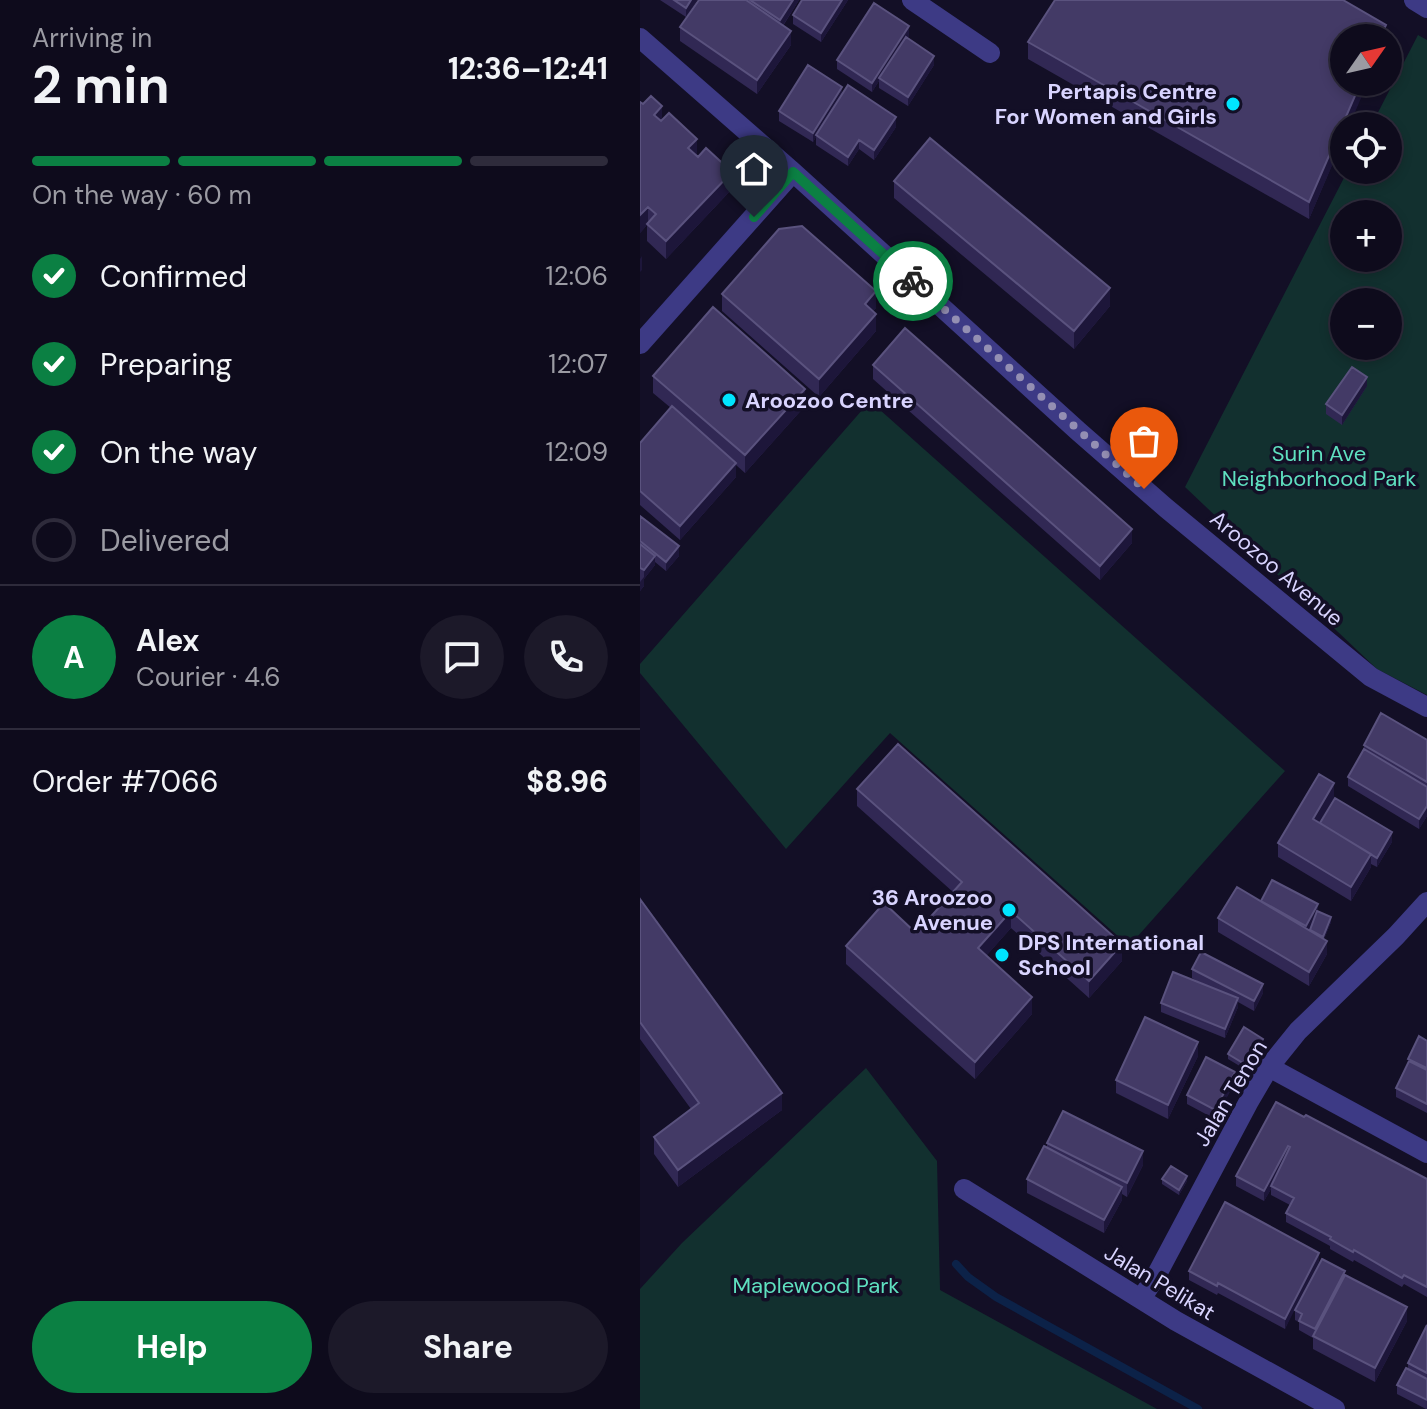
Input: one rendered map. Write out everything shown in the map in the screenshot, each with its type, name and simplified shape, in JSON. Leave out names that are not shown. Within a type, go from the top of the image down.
[{"type":"street","points":[[912,0],[990,53]]},
{"type":"street","points":[[1414,0],[1427,8]]},
{"type":"street","name":"Aroozoo Avenue","points":[[640,38],[1166,508],[1371,677],[1427,707]]},
{"type":"street","points":[[640,344],[793,172]]},
{"type":"street","name":"Jalan Tenon","points":[[1141,1299],[1269,1067],[1306,1023],[1427,902]]},
{"type":"street","points":[[1269,1067],[1427,1153]]},
{"type":"street","name":"Jalan Pelikat","points":[[964,1189],[1176,1321],[1335,1409]]},
{"type":"green space","name":"Surin Ave Neighborhood Park","points":[[1418,35],[1427,40],[1427,695],[1377,669],[1185,487],[1330,205],[1330,272],[1402,272],[1402,200],[1333,200],[1341,184],[1402,184],[1402,112],[1378,112],[1386,96],[1402,96],[1402,66]]},
{"type":"green space","points":[[870,401],[1285,771],[1129,946],[890,733],[786,849],[640,673],[640,664]]},
{"type":"green space","name":"Maplewood Park","points":[[866,1068],[937,1161],[940,1290],[1157,1409],[640,1409],[640,1289],[682,1243]]},
{"type":"building","points":[[674,0],[691,0],[686,8]]},
{"type":"building","points":[[699,0],[746,0],[791,31],[757,80],[680,27]]},
{"type":"building","points":[[750,0],[793,0],[780,20]]},
{"type":"building","points":[[802,0],[842,0],[821,33],[793,15]]},
{"type":"building","name":"Pertapis Centre For Women and Girls","points":[[1055,0],[1343,0],[1384,24],[1330,24],[1330,96],[1355,96],[1348,112],[1330,112],[1330,154],[1309,202],[1028,42]]},
{"type":"building","points":[[874,3],[909,26],[872,83],[837,60]]},
{"type":"building","points":[[906,37],[934,56],[908,97],[879,78]]},
{"type":"building","points":[[808,65],[842,87],[813,133],[779,111]]},
{"type":"building","points":[[848,85],[896,117],[874,150],[859,140],[848,157],[816,135]]},
{"type":"building","points":[[651,96],[662,106],[654,115],[661,121],[669,113],[697,139],[688,148],[698,157],[706,148],[732,172],[666,241],[647,224],[656,214],[648,207],[640,215],[640,102],[643,104]]},
{"type":"building","points":[[930,138],[1110,288],[1074,331],[894,181]]},
{"type":"building","points":[[802,226],[876,291],[865,304],[876,314],[819,379],[722,294],[779,229]]},
{"type":"building","name":"Aroozoo Centre","points":[[713,307],[805,389],[745,455],[653,376]]},
{"type":"building","points":[[905,328],[1132,529],[1100,566],[873,365]]},
{"type":"building","points":[[1352,367],[1367,377],[1342,415],[1326,404]]},
{"type":"building","points":[[672,406],[736,463],[680,526],[640,491],[640,443]]},
{"type":"building","points":[[640,516],[679,546],[666,562],[640,541]]},
{"type":"building","points":[[640,544],[655,556],[644,570],[640,568]]},
{"type":"building","points":[[1381,713],[1427,740],[1427,782],[1364,745]]},
{"type":"building","name":"36 Aroozoo Avenue","points":[[898,744],[1122,944],[1089,981],[1011,911],[978,948],[1032,997],[975,1062],[846,946],[884,903],[916,933],[962,882],[857,789]]},
{"type":"building","points":[[1364,749],[1427,787],[1427,806],[1419,819],[1348,777]]},
{"type":"building","points":[[1319,774],[1334,783],[1313,819],[1371,854],[1351,887],[1278,843]]},
{"type":"building","points":[[1335,798],[1392,832],[1377,858],[1320,823]]},
{"type":"building","points":[[1272,880],[1318,904],[1306,926],[1261,901]]},
{"type":"building","points":[[1237,887],[1327,941],[1309,972],[1218,918]]},
{"type":"building","points":[[640,899],[782,1093],[678,1170],[654,1137],[699,1103],[640,1022]]},
{"type":"building","points":[[1317,911],[1331,917],[1323,937],[1310,930]]},
{"type":"building","points":[[1201,952],[1263,984],[1254,1001],[1192,969]]},
{"type":"building","points":[[1173,972],[1238,998],[1225,1029],[1161,1003]]},
{"type":"building","points":[[1145,1017],[1198,1042],[1168,1105],[1116,1080]]},
{"type":"building","points":[[1244,1027],[1263,1039],[1248,1066],[1228,1054]]},
{"type":"building","points":[[1419,1036],[1427,1041],[1427,1068],[1408,1059]]},
{"type":"building","points":[[1206,1057],[1235,1072],[1215,1110],[1187,1095]]},
{"type":"building","points":[[1409,1061],[1427,1070],[1427,1104],[1396,1088]]},
{"type":"building","points":[[1276,1102],[1427,1179],[1427,1287],[1404,1275],[1402,1278],[1286,1213],[1294,1198],[1271,1186],[1290,1147],[1264,1191],[1236,1176]]},
{"type":"building","points":[[1063,1111],[1143,1151],[1127,1183],[1047,1143]]},
{"type":"building","points":[[1044,1146],[1122,1187],[1104,1220],[1027,1179]]},
{"type":"building","points":[[1171,1166],[1187,1176],[1179,1190],[1162,1179]]},
{"type":"building","points":[[1225,1202],[1319,1253],[1285,1319],[1189,1271]]},
{"type":"building","points":[[1322,1259],[1345,1271],[1315,1329],[1299,1321],[1302,1314],[1295,1310]]},
{"type":"building","points":[[1345,1275],[1407,1307],[1375,1368],[1313,1336]]},
{"type":"building","points":[[1427,1325],[1427,1373],[1408,1363]]},
{"type":"building","points":[[1406,1368],[1427,1379],[1427,1400],[1397,1385]]},
{"type":"waterway","points":[[956,1264],[996,1297],[1198,1409]]},
{"type":"way so far","points":[[913,281],[1144,489]]},
{"type":"place","name":"Pertapis Centre For Women and Girls","points":[[1233,104]]},
{"type":"place","name":"Aroozoo Centre","points":[[729,400]]},
{"type":"place","name":"36 Aroozoo Avenue","points":[[1009,910]]},
{"type":"place","name":"DPS International School","points":[[1002,955]]},
{"type":"route","points":[[754,217],[793,172],[913,281]]}]
